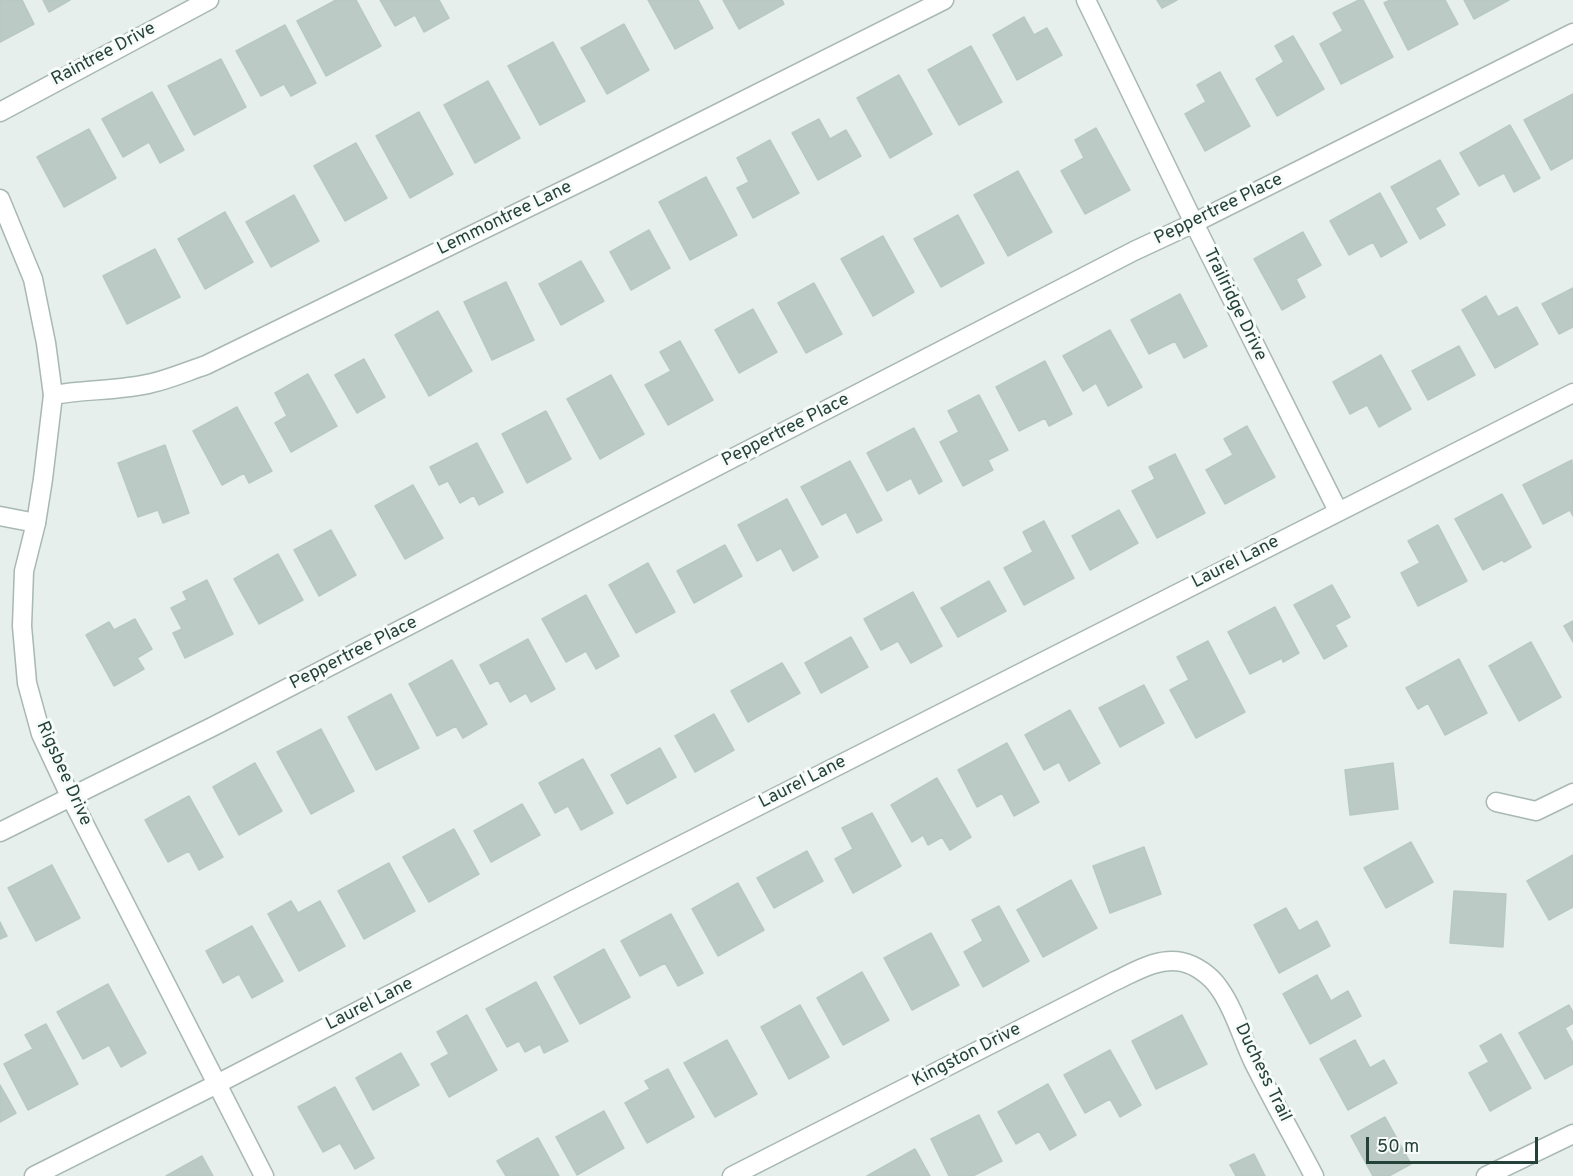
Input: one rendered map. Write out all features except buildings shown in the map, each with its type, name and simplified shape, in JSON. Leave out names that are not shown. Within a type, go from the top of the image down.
[{"type":"street","name":"Raintree Drive","points":[[0,112],[209,0]]},
{"type":"street","name":"Lemmontree Lane","points":[[53,395],[151,383],[206,365],[603,171],[944,0]]},
{"type":"street","name":"Trailridge Drive","points":[[1086,0],[1338,511]]},
{"type":"street","name":"Peppertree Place","points":[[0,832],[214,726],[1124,256],[1573,33]]},
{"type":"street","name":"Rigsbee Drive","points":[[0,199],[33,279],[53,395],[44,479],[24,570],[22,626],[27,683],[41,734],[70,796],[264,1176]]},
{"type":"street","name":"Laurel Lane","points":[[34,1176],[1573,393]]},
{"type":"street","points":[[0,516],[36,523]]},
{"type":"street","points":[[1496,802],[1536,811],[1573,793]]},
{"type":"street","name":"Kingston Drive","points":[[732,1176],[1155,962],[1184,962],[1206,973]]},
{"type":"street","name":"Duchess Trail","points":[[1206,973],[1219,987],[1253,1061],[1314,1176]]},
{"type":"street","points":[[1486,1176],[1573,1134]]}]
